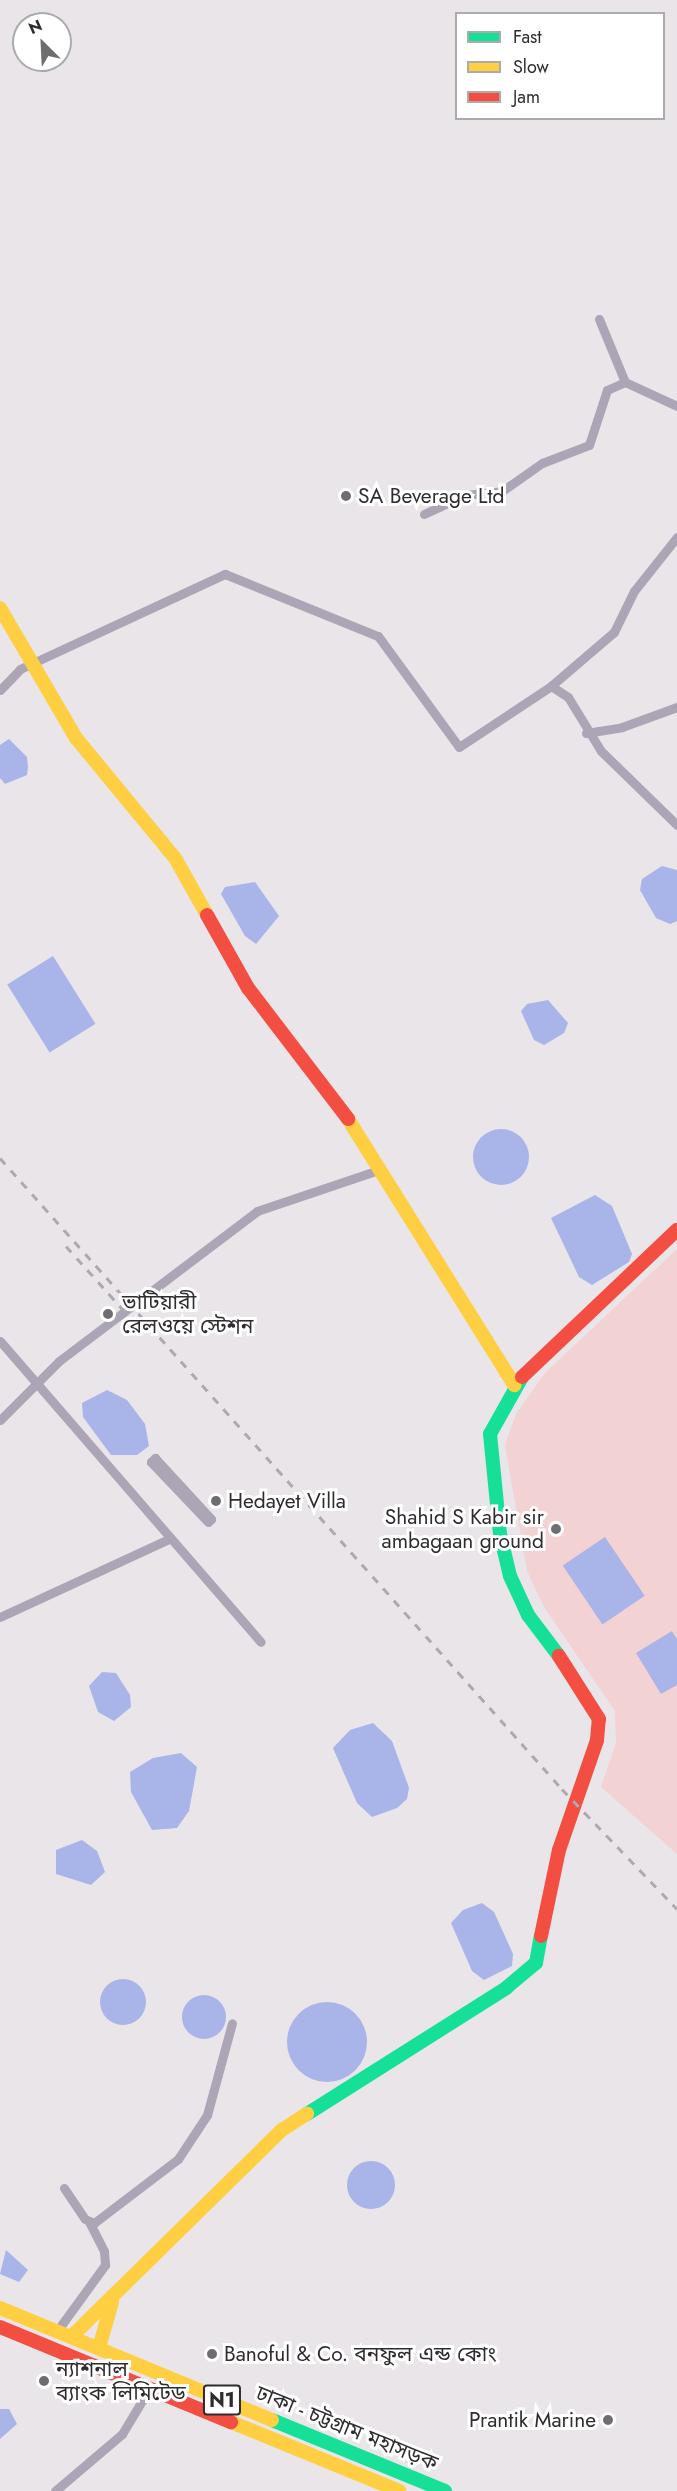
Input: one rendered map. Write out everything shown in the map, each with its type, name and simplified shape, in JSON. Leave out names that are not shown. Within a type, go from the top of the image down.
[{"type":"main road","points":[[0,608],[76,738],[175,858],[248,988],[317,1075],[514,1384]]},
{"type":"main road","points":[[71,2337],[112,2302],[173,2232],[282,2130],[525,1975],[540,1952],[559,1850],[589,1759],[598,1719],[583,1688],[528,1615],[500,1534],[490,1434],[514,1384],[677,1230]]},
{"type":"main road","points":[[99,2348],[112,2302]]},
{"type":"main road","name":"ঢাকা - চট্টগ্রাম মহাসড়ক","points":[[0,2308],[445,2491]]},
{"type":"main road","name":"N1","points":[[2,2332],[399,2491]]},
{"type":"street","points":[[599,319],[625,382],[677,406]]},
{"type":"street","points":[[424,514],[465,495],[502,491],[542,463],[588,445],[607,390],[625,382]]},
{"type":"street","points":[[0,690],[34,663],[225,574],[378,636],[459,747],[551,686],[614,632],[634,591],[677,537]]},
{"type":"street","points":[[551,686],[568,697],[586,732],[677,825]]},
{"type":"street","points":[[586,732],[622,727],[677,707]]},
{"type":"street","points":[[0,1420],[37,1382],[257,1211],[379,1170]]},
{"type":"street","points":[[0,1341],[261,1642]]},
{"type":"street","points":[[155,1458],[211,1519],[208,1522],[151,1462],[155,1458]]},
{"type":"street","points":[[0,1617],[171,1538]]},
{"type":"street","points":[[89,2222],[102,2219],[194,2141],[207,2115],[232,2023]]},
{"type":"street","points":[[57,2331],[105,2265],[105,2251],[89,2222],[64,2188]]},
{"type":"street","points":[[55,2491],[122,2434],[149,2389]]},
{"type":"street","points":[[292,2462],[311,2420]]},
{"type":"shaded area","points":[[677,1249],[677,1854],[601,1787],[616,1743],[615,1711],[544,1607],[527,1571],[505,1445],[516,1414],[545,1373]]},
{"type":"water","points":[[9,739],[27,757],[28,767],[27,775],[5,784],[0,778],[0,745]]},
{"type":"water","points":[[662,866],[677,870],[677,921],[670,924],[656,918],[640,890],[642,879]]},
{"type":"water","points":[[255,882],[279,916],[256,944],[245,936],[221,894],[225,887]]},
{"type":"water","points":[[53,956],[95,1024],[50,1052],[7,985]]},
{"type":"water","points":[[548,1000],[568,1023],[564,1033],[544,1045],[534,1040],[521,1011],[527,1004]]},
{"type":"water","points":[[501,1129],[512,1131],[521,1137],[527,1146],[529,1157],[527,1168],[521,1177],[512,1183],[501,1185],[490,1183],[481,1177],[475,1168],[473,1157],[475,1146],[481,1137],[490,1131]]},
{"type":"water","points":[[595,1195],[612,1206],[632,1254],[629,1262],[592,1285],[579,1277],[551,1218]]},
{"type":"water","points":[[107,1390],[127,1400],[145,1424],[149,1446],[137,1455],[111,1455],[83,1417],[82,1403]]},
{"type":"water","points":[[605,1537],[645,1596],[602,1624],[563,1566]]},
{"type":"water","points":[[672,1631],[677,1639],[677,1685],[661,1694],[636,1653]]},
{"type":"water","points":[[102,1672],[116,1673],[130,1695],[131,1707],[114,1721],[98,1712],[89,1686]]},
{"type":"water","points":[[373,1723],[392,1741],[409,1788],[407,1799],[397,1808],[372,1817],[357,1803],[333,1748],[350,1730]]},
{"type":"water","points":[[181,1753],[197,1767],[189,1811],[177,1828],[152,1830],[131,1792],[130,1772],[153,1758]]},
{"type":"water","points":[[82,1840],[97,1851],[105,1872],[91,1885],[56,1874],[56,1850]]},
{"type":"water","points":[[482,1903],[494,1912],[513,1954],[512,1966],[484,1980],[472,1971],[451,1923],[463,1910]]},
{"type":"water","points":[[123,1979],[139,1986],[146,2002],[139,2018],[123,2025],[107,2018],[100,2002],[107,1986]]},
{"type":"water","points":[[204,1995],[219,2002],[226,2017],[219,2032],[204,2039],[189,2032],[182,2017],[189,2002]]},
{"type":"water","points":[[327,2002],[342,2005],[355,2014],[364,2027],[367,2042],[364,2057],[355,2070],[342,2079],[327,2082],[312,2079],[299,2070],[290,2057],[287,2042],[290,2027],[299,2014],[312,2005]]},
{"type":"water","points":[[371,2161],[388,2168],[395,2185],[388,2202],[371,2209],[354,2202],[347,2185],[354,2168]]},
{"type":"water","points":[[6,2250],[28,2270],[19,2282],[0,2274]]},
{"type":"water","points":[[0,2409],[9,2409],[17,2424],[0,2439]]},
{"type":"railway","points":[[0,1158],[562,1789],[677,1909]]},
{"type":"railway","points":[[66,1246],[136,1324]]},
{"type":"traffic: fast","points":[[522,1377],[490,1434],[500,1534],[510,1576],[528,1615],[559,1656]]},
{"type":"traffic: fast","points":[[307,2114],[506,1988],[536,1963],[541,1936]]},
{"type":"traffic: fast","points":[[272,2420],[445,2491]]},
{"type":"traffic: slow","points":[[0,608],[76,738],[175,858],[207,915]]},
{"type":"traffic: slow","points":[[348,1119],[514,1385]]},
{"type":"traffic: slow","points":[[71,2337],[282,2130],[307,2114]]},
{"type":"traffic: slow","points":[[99,2348],[112,2302]]},
{"type":"traffic: slow","points":[[0,2308],[272,2420]]},
{"type":"traffic: slow","points":[[231,2422],[399,2491]]},
{"type":"traffic: jam","points":[[207,915],[248,988],[348,1119]]},
{"type":"traffic: jam","points":[[522,1377],[677,1230]]},
{"type":"traffic: jam","points":[[541,1936],[559,1850],[597,1740],[599,1719],[559,1656]]},
{"type":"traffic: jam","points":[[0,2327],[231,2422]]},
{"type":"place","name":"SA Beverage Ltd","points":[[346,496]]},
{"type":"place","name":"ভাটিয়ারী রেলওয়ে স্টেশন","points":[[108,1314]]},
{"type":"place","name":"Hedayet Villa","points":[[216,1501]]},
{"type":"place","name":"Shahid S Kabir sir ambagaan ground","points":[[556,1529]]},
{"type":"place","name":"Banoful & Co. বনফুল এন্ড কোং","points":[[212,2354]]},
{"type":"place","name":"ন্যাশনাল ব্যাংক লিমিটেড","points":[[44,2381]]},
{"type":"place","name":"Prantik Marine","points":[[608,2420]]}]
